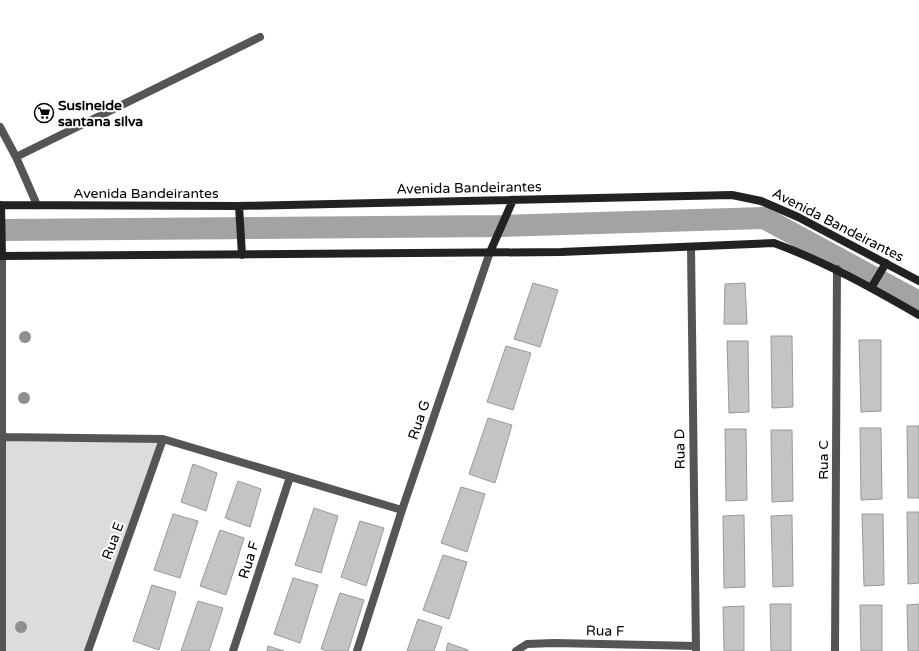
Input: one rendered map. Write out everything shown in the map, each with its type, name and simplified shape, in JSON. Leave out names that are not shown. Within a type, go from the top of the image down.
[{"type":"street","points":[[16,158],[260,37]]},
{"type":"street","points":[[0,127],[37,205]]},
{"type":"street","name":"Avenida Bandeirantes","points":[[1,205],[239,206],[732,195],[761,201],[780,209],[849,243],[919,281]]},
{"type":"street","name":"Rua G","points":[[357,651],[402,510],[490,252],[513,200]]},
{"type":"street","points":[[1,205],[2,651]]},
{"type":"street","points":[[239,206],[242,255]]},
{"type":"street","points":[[1,256],[490,252],[774,244],[837,268],[919,315]]},
{"type":"street","name":"Rua D","points":[[691,247],[696,649]]},
{"type":"street","points":[[871,288],[886,263]]},
{"type":"street","name":"Rua C","points":[[835,651],[837,268]]},
{"type":"street","points":[[2,437],[163,439],[402,510]]},
{"type":"street","name":"Rua E","points":[[88,651],[163,439]]},
{"type":"street","name":"Rua F","points":[[232,651],[290,477]]},
{"type":"street","name":"Rua F","points":[[516,651],[527,644],[554,647],[696,649]]},
{"type":"shaded area","points":[[2,437],[163,439],[88,651],[2,651]]},
{"type":"building","points":[[533,283],[558,290],[540,347],[514,339]]},
{"type":"building","points":[[745,283],[747,324],[724,324],[725,284]]},
{"type":"building","points":[[771,336],[792,336],[793,407],[772,408]]},
{"type":"building","points":[[859,340],[881,340],[881,411],[861,412]]},
{"type":"building","points":[[727,341],[748,341],[749,412],[729,413]]},
{"type":"building","points":[[506,346],[531,353],[513,410],[487,402]]},
{"type":"building","points":[[488,418],[512,425],[495,483],[469,474]]},
{"type":"building","points":[[907,426],[919,426],[919,498],[908,498]]},
{"type":"building","points":[[860,428],[881,428],[882,499],[861,500]]},
{"type":"building","points":[[725,429],[746,429],[747,500],[726,501]]},
{"type":"building","points":[[771,430],[792,430],[793,501],[772,502]]},
{"type":"building","points":[[193,464],[217,473],[206,511],[181,502]]},
{"type":"building","points":[[238,481],[261,489],[250,527],[225,518]]},
{"type":"building","points":[[461,487],[485,494],[467,552],[441,543]]},
{"type":"building","points":[[314,508],[338,516],[321,573],[295,565]]},
{"type":"building","points":[[907,512],[919,512],[919,583],[908,584]]},
{"type":"building","points":[[173,514],[198,521],[180,578],[154,570]]},
{"type":"building","points":[[862,514],[883,514],[884,585],[864,586]]},
{"type":"building","points":[[744,515],[745,587],[724,588],[723,516]]},
{"type":"building","points":[[792,515],[793,586],[773,587],[771,516]]},
{"type":"building","points":[[360,521],[384,528],[366,586],[341,577]]},
{"type":"building","points":[[220,530],[244,538],[226,595],[200,586]]},
{"type":"building","points":[[443,555],[467,562],[449,619],[423,610]]},
{"type":"building","points":[[293,578],[318,585],[300,643],[274,634]]},
{"type":"building","points":[[152,585],[176,592],[159,650],[133,641]]},
{"type":"building","points":[[340,593],[364,600],[348,651],[327,651],[321,649]]},
{"type":"building","points":[[198,601],[223,608],[209,651],[181,651]]},
{"type":"building","points":[[770,604],[791,604],[791,651],[771,651]]},
{"type":"building","points":[[919,604],[919,651],[908,651],[907,605]]},
{"type":"building","points":[[860,605],[882,605],[882,651],[861,651]]},
{"type":"building","points":[[744,606],[744,651],[724,651],[723,607]]},
{"type":"building","points":[[418,619],[442,627],[434,651],[407,651]]},
{"type":"building","points":[[448,643],[468,650],[468,651],[446,651]]},
{"type":"building","points":[[268,646],[284,651],[267,651]]},
{"type":"waterway","points":[[0,230],[502,226],[764,218],[919,302]]},
{"type":"place","name":"Susineide santana silva","points":[[44,113]]}]
